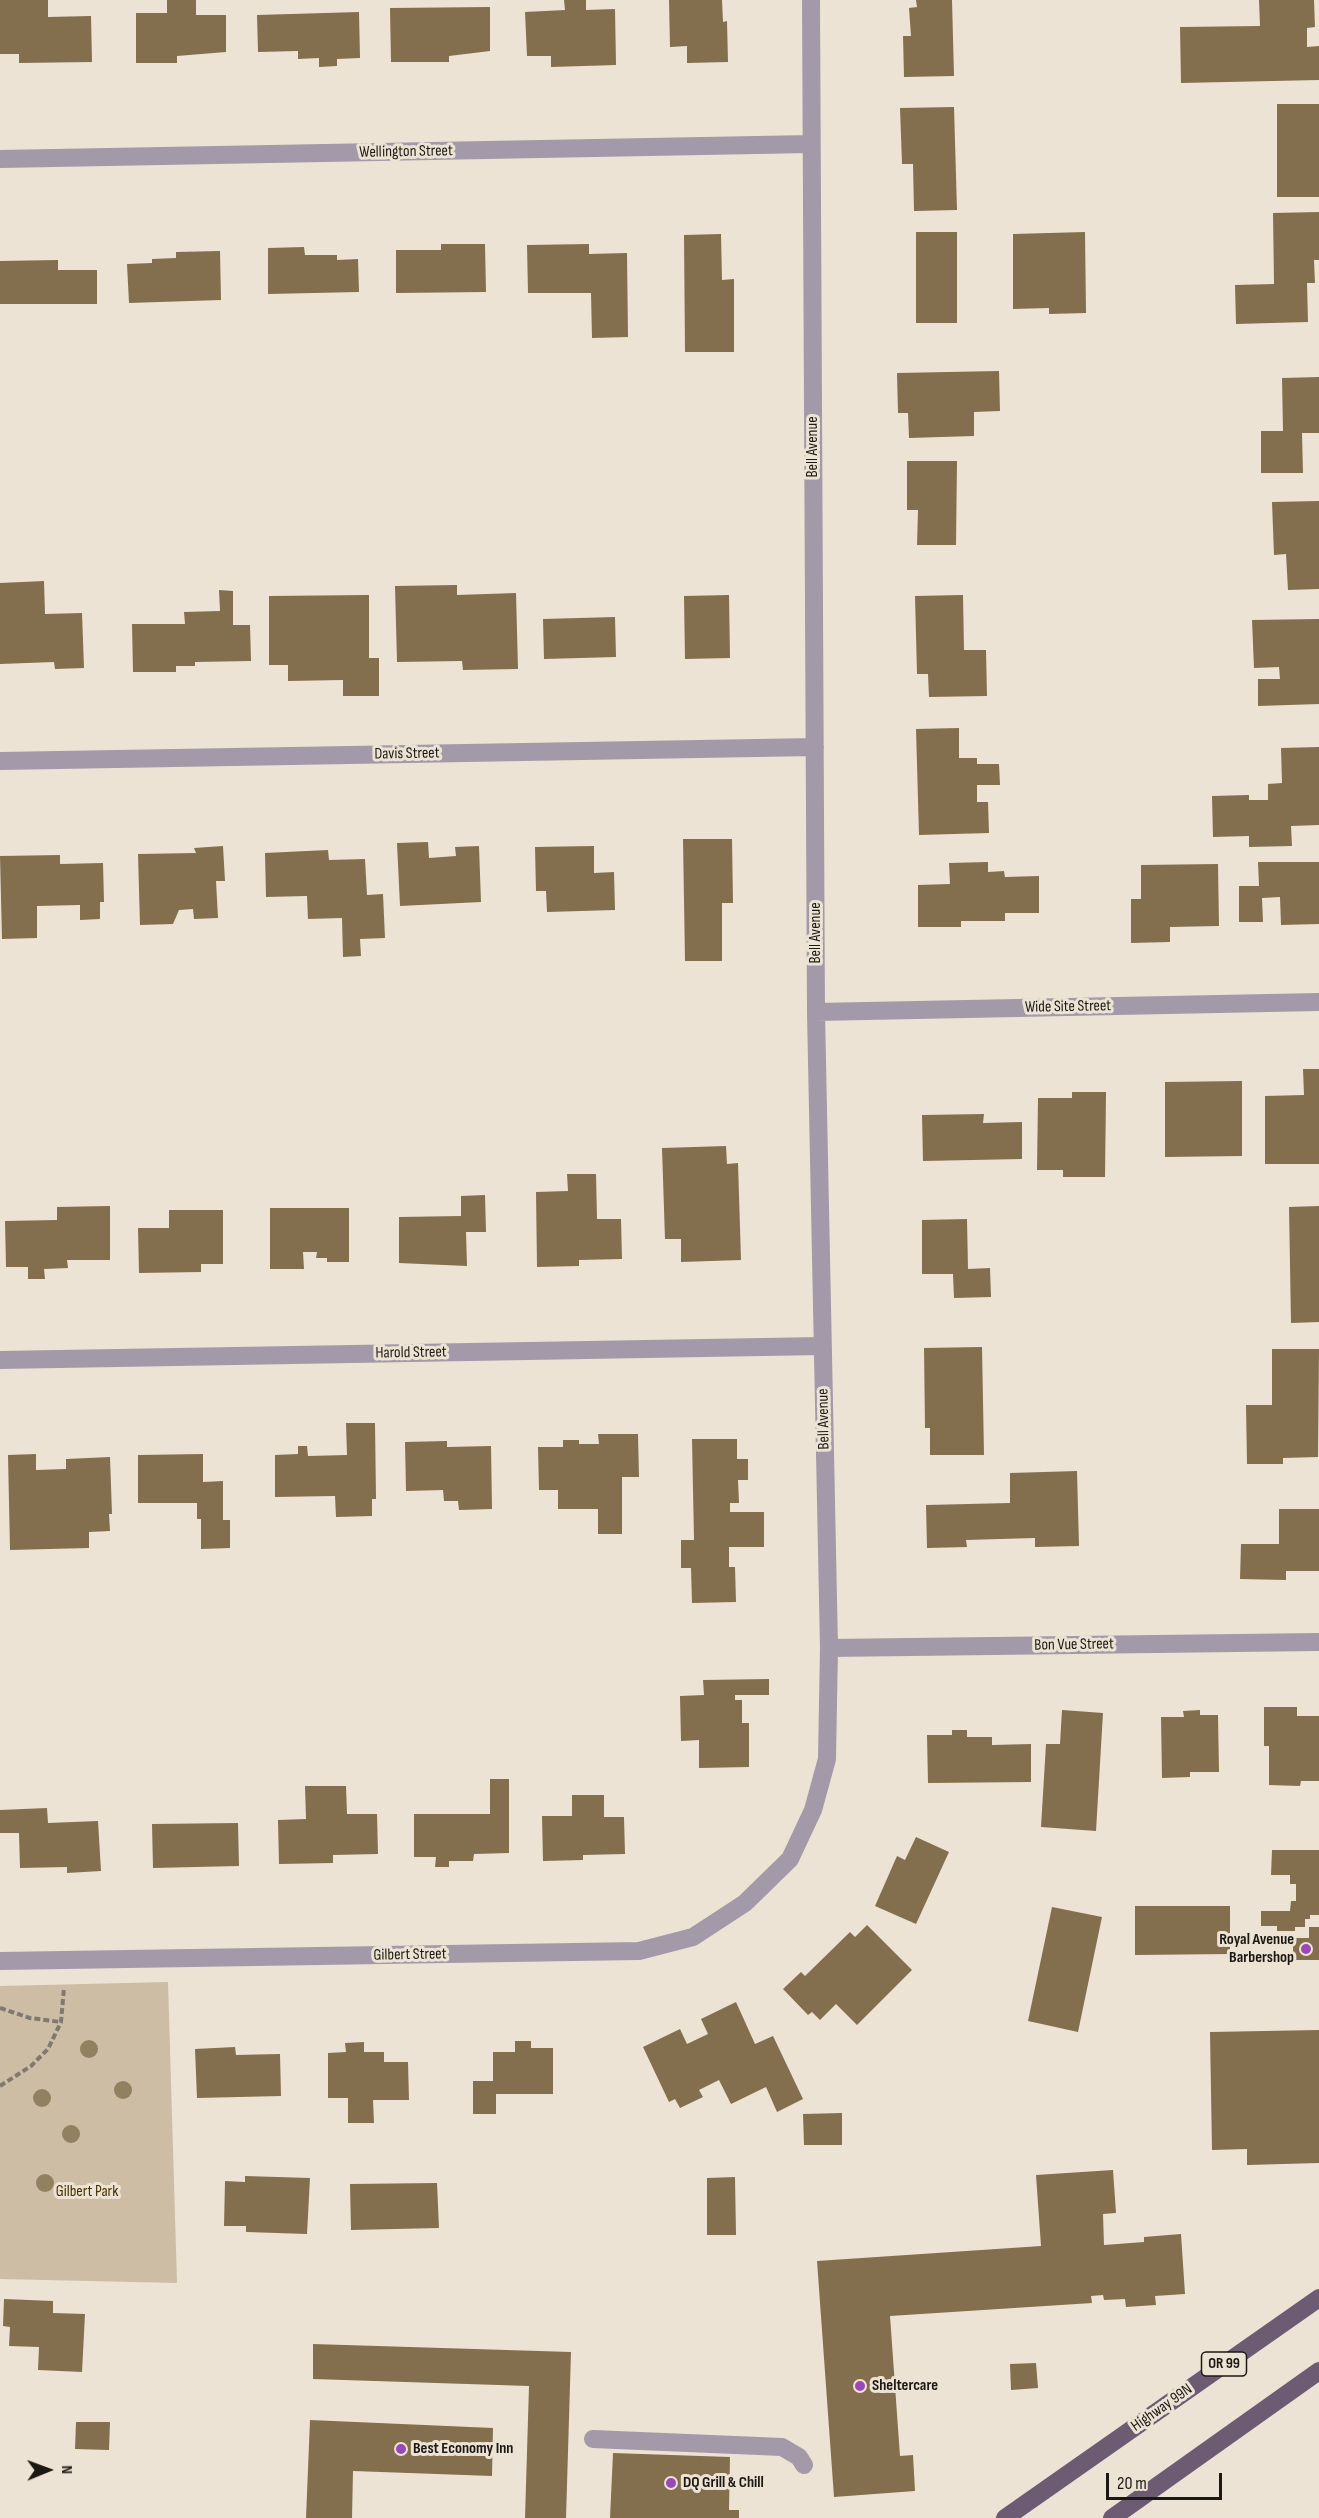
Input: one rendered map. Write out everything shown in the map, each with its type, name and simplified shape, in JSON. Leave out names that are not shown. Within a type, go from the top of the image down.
[{"type":"main road","name":"Highway 99N","points":[[1005,2518],[1319,2298]]},
{"type":"main road","points":[[1112,2518],[1319,2371]]},
{"type":"street","name":"Bell Avenue","points":[[790,1859],[813,1810],[826,1759],[829,1648],[816,1012],[811,0]]},
{"type":"street","name":"Wellington Street","points":[[0,159],[811,144]]},
{"type":"street","name":"Davis Street","points":[[0,761],[815,747]]},
{"type":"street","name":"Wide Site Street","points":[[816,1012],[1319,1002]]},
{"type":"street","name":"Harold Street","points":[[0,1360],[822,1346]]},
{"type":"street","name":"Bon Vue Street","points":[[829,1648],[1319,1642]]},
{"type":"street","name":"Gilbert Street","points":[[0,1961],[639,1951],[693,1937],[745,1903],[790,1859]]},
{"type":"street","points":[[593,2439],[782,2447],[799,2457],[804,2465]]},
{"type":"path","points":[[0,2086],[39,2059],[48,2049],[61,2022],[65,1960]]},
{"type":"path","points":[[0,2008],[30,2018],[61,2022]]},
{"type":"green space","name":"Gilbert Park","points":[[168,1982],[177,2283],[0,2279],[0,1986]]},
{"type":"building","points":[[0,0],[48,0],[48,17],[91,16],[92,62],[19,63],[19,54],[0,54]]},
{"type":"building","points":[[167,0],[196,0],[196,15],[226,15],[226,52],[177,56],[177,63],[136,63],[136,13],[167,13]]},
{"type":"building","points":[[564,0],[586,0],[586,10],[615,9],[616,65],[551,67],[551,56],[527,56],[525,12],[565,10]]},
{"type":"building","points":[[669,0],[722,0],[723,22],[727,21],[728,62],[687,63],[687,46],[670,47]]},
{"type":"building","points":[[916,0],[952,0],[954,76],[904,77],[903,36],[911,36],[909,8],[917,7]]},
{"type":"building","points":[[1259,0],[1314,0],[1315,27],[1307,28],[1307,47],[1319,46],[1319,80],[1181,83],[1180,27],[1260,26]]},
{"type":"building","points":[[490,7],[490,51],[449,56],[449,62],[391,62],[390,8]]},
{"type":"building","points":[[359,12],[360,58],[337,59],[337,66],[319,67],[319,58],[298,59],[298,51],[258,52],[257,15]]},
{"type":"building","points":[[1277,104],[1319,104],[1319,197],[1277,197]]},
{"type":"building","points":[[954,107],[957,210],[914,211],[913,164],[902,164],[900,108]]},
{"type":"building","points":[[1319,212],[1319,260],[1314,260],[1315,283],[1307,283],[1308,322],[1236,324],[1235,285],[1274,284],[1273,213]]},
{"type":"building","points":[[916,232],[957,232],[957,323],[916,323]]},
{"type":"building","points":[[1085,232],[1086,313],[1049,314],[1049,308],[1013,309],[1013,234]]},
{"type":"building","points":[[721,234],[722,280],[734,279],[734,352],[685,352],[684,235]]},
{"type":"building","points":[[441,244],[485,244],[486,292],[396,293],[396,250],[441,250]]},
{"type":"building","points":[[589,244],[589,254],[627,253],[628,337],[592,338],[591,293],[528,293],[527,245]]},
{"type":"building","points":[[304,247],[305,255],[337,255],[337,260],[358,259],[359,292],[268,294],[268,248]]},
{"type":"building","points":[[220,251],[221,300],[129,303],[127,264],[152,263],[152,259],[176,258],[176,252]]},
{"type":"building","points":[[58,260],[58,270],[97,270],[97,304],[0,304],[0,261]]},
{"type":"building","points":[[999,371],[1000,411],[974,412],[974,436],[909,438],[908,413],[898,413],[897,373]]},
{"type":"building","points":[[1319,377],[1319,433],[1302,433],[1303,473],[1261,473],[1261,431],[1283,431],[1282,378]]},
{"type":"building","points":[[907,461],[957,461],[956,545],[917,545],[918,510],[907,510]]},
{"type":"building","points":[[1319,501],[1319,589],[1288,590],[1286,554],[1274,555],[1272,502]]},
{"type":"building","points":[[44,581],[45,614],[82,613],[84,668],[55,669],[54,662],[0,664],[0,583]]},
{"type":"building","points":[[457,585],[457,595],[516,593],[518,669],[463,670],[462,661],[397,662],[395,586]]},
{"type":"building","points":[[219,590],[233,591],[233,625],[250,625],[251,661],[195,662],[195,666],[176,666],[176,672],[133,672],[132,624],[185,624],[184,612],[220,611]]},
{"type":"building","points":[[369,595],[369,658],[379,658],[379,696],[343,696],[343,680],[288,681],[288,665],[269,665],[269,596]]},
{"type":"building","points":[[729,595],[730,658],[685,659],[684,596]]},
{"type":"building","points":[[963,595],[964,650],[986,650],[987,696],[929,697],[928,674],[917,674],[915,596]]},
{"type":"building","points":[[615,617],[616,657],[544,659],[543,619]]},
{"type":"building","points":[[1319,619],[1319,704],[1258,706],[1258,679],[1280,679],[1279,667],[1254,668],[1252,620]]},
{"type":"building","points":[[959,728],[959,758],[977,758],[977,764],[999,764],[1000,785],[977,785],[977,802],[988,802],[989,833],[919,835],[916,729]]},
{"type":"building","points":[[1319,747],[1319,825],[1291,826],[1292,846],[1249,847],[1249,836],[1213,837],[1212,796],[1249,795],[1249,800],[1268,800],[1268,784],[1282,783],[1281,748]]},
{"type":"building","points":[[683,839],[732,839],[733,903],[722,903],[722,961],[685,961]]},
{"type":"building","points":[[428,842],[429,858],[456,856],[455,847],[479,846],[481,902],[400,906],[397,843]]},
{"type":"building","points":[[223,846],[225,881],[216,881],[218,918],[194,919],[193,909],[179,910],[173,924],[140,925],[138,854],[196,853],[194,848]]},
{"type":"building","points":[[594,846],[594,873],[614,872],[615,910],[547,912],[546,891],[536,891],[535,847]]},
{"type":"building","points":[[328,850],[329,860],[365,859],[367,895],[383,894],[385,938],[360,939],[361,956],[343,957],[342,918],[308,919],[307,896],[266,897],[265,853]]},
{"type":"building","points":[[60,855],[60,864],[103,863],[104,902],[100,902],[100,919],[80,920],[80,905],[37,906],[37,938],[2,939],[0,856]]},
{"type":"building","points":[[988,862],[988,872],[1004,871],[1005,877],[1039,876],[1039,913],[1005,913],[1005,921],[961,921],[961,927],[918,927],[918,885],[950,884],[949,863]]},
{"type":"building","points":[[1258,862],[1319,862],[1319,924],[1281,925],[1280,897],[1262,898],[1263,922],[1239,922],[1239,886],[1259,886]]},
{"type":"building","points":[[1218,864],[1219,926],[1170,927],[1170,942],[1131,943],[1131,899],[1141,899],[1141,865]]},
{"type":"building","points":[[1303,1069],[1319,1069],[1319,1164],[1265,1164],[1265,1096],[1304,1095]]},
{"type":"building","points":[[1242,1081],[1242,1156],[1165,1157],[1165,1082]]},
{"type":"building","points":[[1072,1092],[1106,1092],[1105,1177],[1063,1177],[1063,1170],[1037,1170],[1038,1098],[1072,1098]]},
{"type":"building","points":[[984,1114],[983,1123],[1022,1122],[1022,1159],[923,1161],[922,1115]]},
{"type":"building","points":[[726,1146],[727,1164],[738,1163],[741,1260],[681,1262],[681,1239],[665,1239],[662,1148]]},
{"type":"building","points":[[567,1174],[596,1174],[597,1219],[621,1219],[622,1259],[579,1260],[579,1266],[537,1267],[536,1192],[568,1191]]},
{"type":"building","points":[[485,1195],[486,1232],[466,1232],[467,1266],[399,1263],[399,1217],[461,1216],[461,1196]]},
{"type":"building","points":[[110,1206],[110,1260],[67,1260],[68,1268],[44,1269],[45,1279],[28,1279],[28,1267],[6,1267],[5,1221],[57,1220],[57,1207]]},
{"type":"building","points":[[1319,1206],[1319,1322],[1291,1323],[1289,1207]]},
{"type":"building","points":[[270,1208],[349,1208],[349,1262],[327,1262],[327,1258],[316,1258],[317,1252],[303,1252],[304,1269],[270,1269]]},
{"type":"building","points":[[169,1210],[223,1210],[223,1264],[201,1264],[201,1272],[139,1273],[138,1228],[169,1228]]},
{"type":"building","points":[[967,1219],[968,1269],[990,1268],[991,1297],[954,1298],[953,1274],[922,1274],[922,1220]]},
{"type":"building","points":[[982,1347],[984,1455],[930,1455],[930,1428],[925,1428],[924,1348]]},
{"type":"building","points":[[1272,1349],[1319,1349],[1318,1457],[1283,1458],[1283,1464],[1247,1464],[1246,1405],[1272,1405]]},
{"type":"building","points":[[346,1423],[375,1423],[376,1499],[372,1499],[372,1516],[336,1517],[335,1496],[275,1497],[275,1455],[298,1454],[298,1446],[307,1446],[308,1456],[347,1455]]},
{"type":"building","points":[[598,1434],[638,1434],[639,1477],[622,1477],[622,1534],[598,1534],[598,1509],[558,1509],[558,1490],[539,1490],[538,1447],[563,1447],[563,1440],[579,1440],[579,1444],[599,1444]]},
{"type":"building","points":[[692,1439],[737,1439],[737,1459],[748,1459],[748,1480],[738,1480],[739,1503],[730,1503],[730,1512],[764,1512],[764,1547],[729,1547],[729,1567],[735,1567],[736,1602],[692,1603],[691,1568],[681,1568],[681,1540],[694,1540]]},
{"type":"building","points":[[447,1441],[447,1447],[491,1446],[492,1509],[459,1510],[458,1501],[444,1501],[443,1490],[406,1491],[405,1442]]},
{"type":"building","points":[[36,1454],[36,1470],[66,1469],[66,1459],[110,1457],[112,1514],[109,1514],[110,1531],[89,1532],[89,1548],[10,1550],[8,1455]]},
{"type":"building","points":[[203,1454],[203,1482],[223,1481],[223,1520],[230,1520],[230,1548],[201,1549],[201,1519],[197,1519],[197,1503],[138,1503],[138,1455]]},
{"type":"building","points":[[1077,1471],[1079,1546],[1035,1547],[1035,1538],[966,1540],[967,1547],[927,1548],[926,1505],[1010,1503],[1010,1473]]},
{"type":"building","points":[[1279,1509],[1319,1509],[1319,1571],[1286,1571],[1286,1580],[1240,1579],[1241,1544],[1279,1544]]},
{"type":"building","points":[[769,1679],[769,1695],[735,1695],[735,1700],[742,1700],[742,1723],[749,1723],[749,1767],[699,1768],[699,1740],[681,1741],[680,1696],[704,1695],[703,1680]]},
{"type":"building","points":[[1264,1707],[1297,1707],[1297,1716],[1319,1716],[1319,1781],[1301,1781],[1300,1786],[1269,1785],[1269,1746],[1264,1746]]},
{"type":"building","points":[[1062,1710],[1103,1713],[1096,1831],[1041,1827],[1046,1744],[1060,1744]]},
{"type":"building","points":[[1200,1710],[1200,1715],[1218,1715],[1219,1772],[1190,1772],[1190,1777],[1162,1778],[1161,1717],[1184,1717],[1183,1711]]},
{"type":"building","points":[[952,1730],[967,1730],[967,1737],[992,1737],[992,1745],[1031,1744],[1031,1782],[928,1783],[927,1735],[952,1735]]},
{"type":"building","points":[[490,1779],[509,1779],[509,1853],[474,1854],[473,1861],[449,1861],[449,1867],[435,1867],[436,1857],[414,1857],[414,1814],[490,1814]]},
{"type":"building","points":[[305,1786],[346,1786],[347,1814],[377,1814],[378,1854],[333,1855],[333,1863],[279,1864],[278,1820],[306,1819]]},
{"type":"building","points":[[572,1795],[604,1795],[604,1817],[624,1817],[625,1854],[583,1855],[583,1860],[543,1861],[542,1816],[572,1816]]},
{"type":"building","points":[[47,1808],[48,1823],[98,1821],[101,1871],[67,1873],[67,1867],[20,1868],[19,1833],[0,1833],[0,1810]]},
{"type":"building","points":[[238,1823],[239,1866],[153,1868],[152,1824]]},
{"type":"building","points":[[916,1837],[949,1852],[916,1924],[875,1906],[897,1856],[905,1860]]},
{"type":"building","points":[[1272,1850],[1319,1850],[1319,1915],[1310,1915],[1310,1919],[1305,1919],[1305,1927],[1295,1927],[1295,1931],[1277,1931],[1277,1926],[1261,1926],[1261,1911],[1290,1911],[1291,1901],[1296,1901],[1296,1884],[1290,1884],[1290,1875],[1271,1875]]},
{"type":"building","points":[[1135,1906],[1230,1906],[1230,1954],[1135,1955]]},
{"type":"building","points":[[1052,1907],[1102,1917],[1078,2032],[1028,2021]]},
{"type":"building","points":[[867,1925],[912,1970],[857,2025],[836,2004],[820,2020],[812,2012],[808,2015],[783,1989],[801,1972],[805,1976],[850,1932],[855,1937]]},
{"type":"building","name":"Royal Avenue Barbershop","points":[[1309,1927],[1319,1927],[1319,1960],[1293,1960],[1293,1938],[1309,1938]]},
{"type":"building","points":[[736,2002],[755,2044],[773,2036],[803,2099],[777,2112],[766,2087],[731,2104],[719,2080],[699,2090],[703,2097],[680,2108],[675,2099],[669,2102],[643,2047],[680,2029],[687,2044],[708,2034],[701,2019]]},
{"type":"building","points":[[1319,2030],[1319,2163],[1247,2165],[1247,2149],[1212,2150],[1210,2032]]},
{"type":"building","points":[[515,2041],[531,2041],[531,2048],[553,2048],[553,2094],[496,2094],[496,2114],[473,2114],[473,2081],[493,2081],[493,2052],[515,2052]]},
{"type":"building","points":[[364,2042],[364,2052],[384,2052],[384,2062],[408,2062],[409,2100],[373,2100],[374,2123],[348,2123],[348,2098],[328,2098],[328,2053],[346,2052],[345,2043]]},
{"type":"building","points":[[235,2047],[236,2055],[280,2054],[281,2096],[197,2098],[195,2049]]},
{"type":"building","points":[[842,2113],[842,2145],[804,2145],[803,2114]]},
{"type":"building","name":"Sheltercare","points":[[1113,2170],[1116,2213],[1103,2214],[1104,2245],[1144,2242],[1144,2237],[1181,2234],[1185,2294],[1155,2296],[1156,2305],[1126,2307],[1125,2299],[1104,2300],[1103,2295],[1091,2296],[1092,2303],[890,2316],[900,2456],[913,2455],[915,2491],[834,2497],[817,2261],[1041,2246],[1036,2175]]},
{"type":"building","points":[[245,2176],[310,2178],[307,2234],[246,2232],[246,2226],[224,2226],[225,2181],[245,2182]]},
{"type":"building","points":[[735,2177],[736,2235],[707,2235],[707,2178]]},
{"type":"building","points":[[437,2183],[439,2228],[351,2230],[350,2184]]},
{"type":"building","points":[[4,2299],[53,2301],[53,2313],[85,2314],[82,2372],[38,2370],[39,2347],[9,2346],[10,2327],[3,2326]]},
{"type":"building","points":[[313,2344],[571,2352],[566,2518],[525,2518],[529,2386],[313,2379]]},
{"type":"building","points":[[1036,2363],[1038,2388],[1011,2390],[1010,2364]]},
{"type":"building","name":"Best Economy Inn","points":[[310,2420],[493,2428],[492,2476],[353,2471],[352,2518],[306,2518]]},
{"type":"building","points":[[76,2422],[110,2422],[109,2450],[75,2449]]},
{"type":"building","name":"DQ Grill & Chill","points":[[613,2453],[730,2457],[729,2510],[739,2510],[739,2518],[610,2518]]},
{"type":"place","name":"Royal Avenue Barbershop","points":[[1306,1949]]},
{"type":"place","name":"Sheltercare","points":[[860,2386]]},
{"type":"place","name":"Best Economy Inn","points":[[401,2449]]},
{"type":"place","name":"DQ Grill & Chill","points":[[671,2483]]}]
